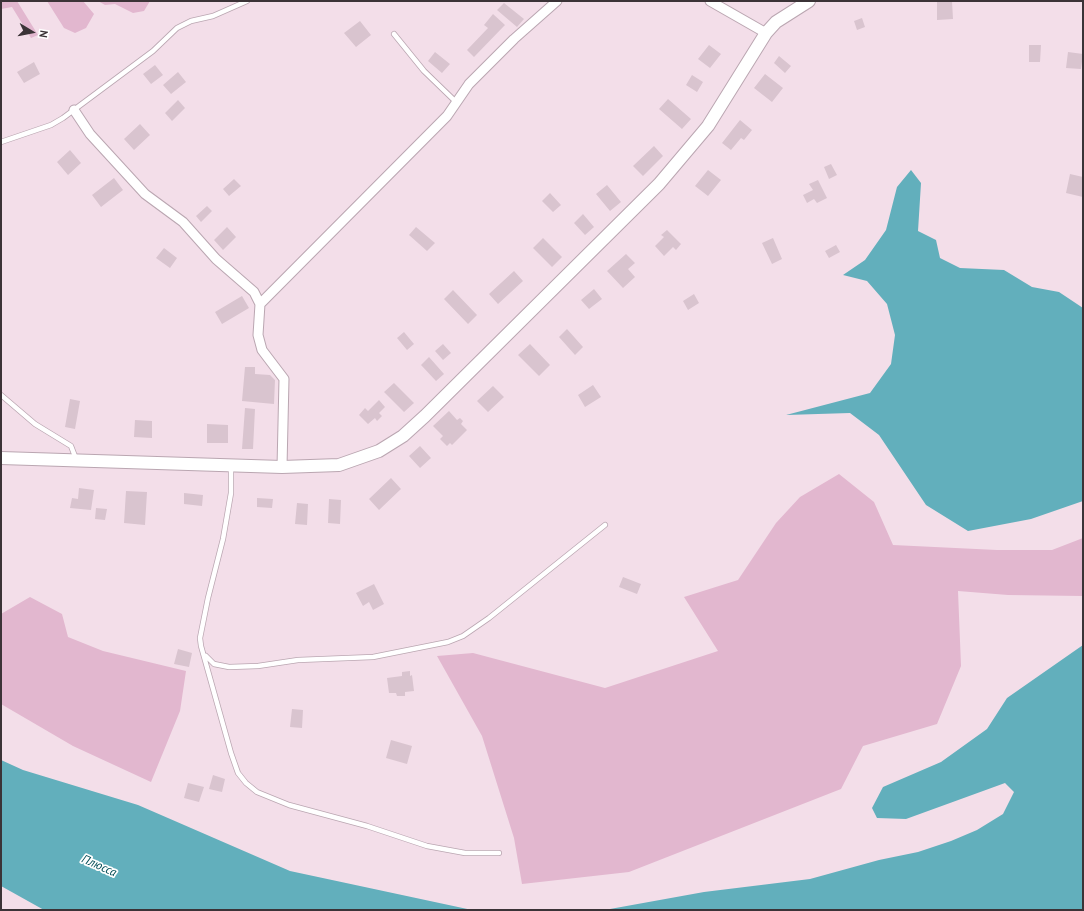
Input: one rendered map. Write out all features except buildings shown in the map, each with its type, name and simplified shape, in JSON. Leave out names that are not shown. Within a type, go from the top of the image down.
[{"type":"street","points":[[260,304],[447,116],[455,101],[469,84],[509,44],[557,1]]},
{"type":"street","points":[[710,1],[766,33]]},
{"type":"street","points":[[1,458],[282,467],[339,465],[379,451],[403,436],[659,184],[686,155],[708,126],[766,33],[776,22],[809,1]]},
{"type":"street","points":[[74,110],[90,134],[146,194],[183,222],[216,259],[254,292],[260,304],[258,335],[262,350],[284,380],[282,467]]},
{"type":"lane","points":[[1,142],[51,125],[74,110],[153,51],[177,28],[191,21],[213,16],[247,1]]},
{"type":"lane","points":[[394,34],[424,71],[455,101]]},
{"type":"lane","points":[[1,395],[34,424],[71,446],[76,461]]},
{"type":"lane","points":[[231,466],[231,493],[223,539],[208,598],[200,638],[201,646],[238,773],[246,784],[257,792],[289,805],[367,826],[427,846],[465,853],[499,853]]},
{"type":"lane","points":[[204,655],[214,664],[229,667],[258,666],[298,660],[373,657],[448,642],[463,636],[489,618],[605,526]]},
{"type":"shaded area","points":[[1,1],[17,1],[38,35],[31,38],[12,7],[1,9]]},
{"type":"shaded area","points":[[47,1],[83,1],[94,14],[86,28],[75,33],[64,28]]},
{"type":"shaded area","points":[[98,1],[150,1],[144,11],[133,13],[115,4],[105,5]]},
{"type":"shaded area","points":[[839,474],[874,502],[893,545],[997,550],[1052,550],[1083,538],[1083,596],[1008,595],[958,591],[961,666],[937,724],[863,746],[841,789],[629,872],[522,884],[514,838],[482,736],[437,656],[473,653],[605,688],[718,651],[684,597],[738,580],[776,523],[800,497]]},
{"type":"shaded area","points":[[30,597],[62,614],[68,637],[103,651],[186,671],[180,711],[151,782],[73,746],[1,704],[1,614]]},
{"type":"water","points":[[911,170],[921,183],[918,231],[936,240],[940,258],[960,268],[1004,270],[1032,287],[1059,292],[1083,308],[1083,501],[1031,519],[968,531],[926,505],[879,435],[850,413],[786,415],[870,393],[891,364],[895,335],[887,304],[867,281],[843,275],[865,260],[886,230],[897,187]]},
{"type":"water","points":[[1083,645],[1083,910],[589,910],[610,909],[704,892],[810,879],[879,860],[918,852],[951,841],[977,830],[1003,814],[1014,792],[1005,783],[906,819],[877,818],[872,808],[883,787],[941,762],[987,729],[1007,698]]},
{"type":"water","name":"Плюсса","points":[[1,760],[23,770],[138,805],[290,871],[472,910],[44,910],[1,886]]}]
